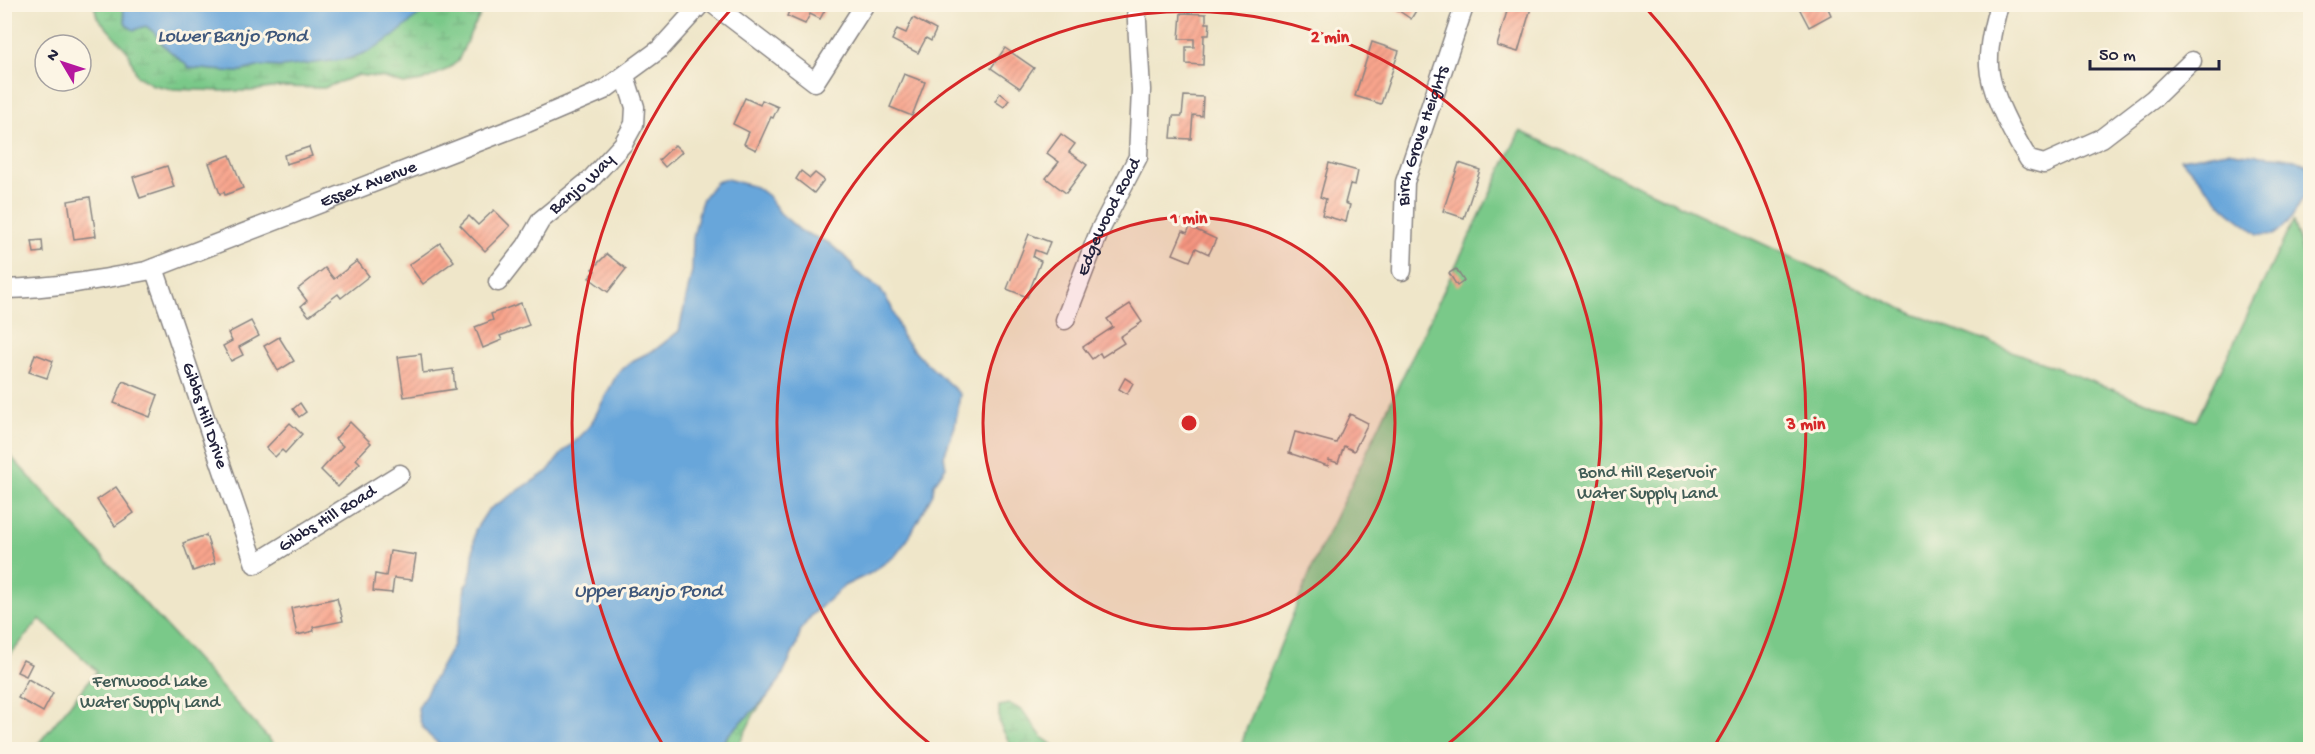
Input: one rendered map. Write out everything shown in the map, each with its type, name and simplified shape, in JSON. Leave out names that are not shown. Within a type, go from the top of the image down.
[{"type":"street","name":"Essex Avenue","points":[[4,289],[83,284],[154,268],[527,123],[604,90],[625,76],[660,49],[701,4]]},
{"type":"street","points":[[713,4],[815,81],[865,4]]},
{"type":"street","name":"Edgewood Road","points":[[1065,320],[1099,232],[1138,157],[1141,90],[1137,4]]},
{"type":"street","name":"Birch Grove Heights","points":[[1402,271],[1405,182],[1465,4]]},
{"type":"street","points":[[1999,4],[1994,22],[1989,66],[1996,94],[2013,134],[2029,160],[2044,164],[2102,138],[2153,99],[2192,61]]},
{"type":"street","name":"Banjo Way","points":[[498,282],[526,246],[541,220],[590,180],[622,144],[634,124],[635,107],[625,76]]},
{"type":"street","name":"Gibbs Hill Drive","points":[[154,268],[255,564]]},
{"type":"street","name":"Gibbs Hill Road","points":[[255,564],[400,474]]},
{"type":"green space","points":[[94,5],[122,5],[126,25],[146,26],[155,33],[164,46],[190,68],[237,72],[261,66],[282,67],[421,13],[426,5],[486,5],[458,61],[448,69],[422,81],[404,84],[385,78],[358,75],[324,88],[278,87],[251,91],[223,91],[172,89],[153,85],[137,76],[128,52],[97,17]]},
{"type":"green space","name":"Bond Hill Reservoir Water Supply Land","points":[[1520,131],[1914,314],[2196,421],[2293,221],[2310,278],[2310,749],[1240,750],[1315,560]]},
{"type":"green space","name":"Fernwood Lake Water Supply Land","points":[[5,450],[278,749],[34,749],[97,671],[40,619],[5,661]]},
{"type":"green space","points":[[767,697],[754,714],[737,749],[718,750],[727,736]]},
{"type":"green space","points":[[1010,704],[1023,711],[1042,737],[1058,749],[1013,749],[999,723],[999,706]]},
{"type":"water","name":"Lower Banjo Pond","points":[[122,4],[426,5],[421,13],[394,36],[370,51],[348,59],[282,67],[261,66],[237,72],[190,68],[164,46],[155,33],[146,26],[134,30],[126,25]]},
{"type":"water","points":[[2228,151],[2277,156],[2307,165],[2310,174],[2305,195],[2292,217],[2282,229],[2273,235],[2258,234],[2229,212],[2181,159]]},
{"type":"water","name":"Upper Banjo Pond","points":[[727,179],[756,187],[768,196],[780,213],[801,231],[829,243],[853,264],[854,270],[880,289],[891,306],[903,338],[960,394],[955,426],[944,456],[946,467],[934,484],[933,493],[908,539],[895,556],[869,574],[844,586],[812,615],[801,629],[797,644],[780,680],[767,697],[727,736],[718,749],[446,749],[426,732],[420,721],[418,708],[453,645],[463,608],[465,586],[472,568],[475,530],[488,510],[547,472],[563,452],[579,438],[591,424],[617,374],[632,361],[656,349],[679,331],[692,271],[693,238],[700,207],[703,198],[716,182]]},
{"type":"building","points":[[792,4],[828,4],[820,19],[810,14],[805,24],[787,16]]},
{"type":"building","points":[[1389,4],[1420,4],[1411,19]]},
{"type":"building","points":[[1509,4],[1531,8],[1518,52],[1497,46]]},
{"type":"building","points":[[1797,4],[1826,4],[1831,15],[1809,27]]},
{"type":"building","points":[[1181,13],[1206,14],[1206,23],[1210,23],[1209,35],[1204,35],[1203,65],[1186,64],[1186,47],[1194,47],[1194,39],[1179,39]]},
{"type":"building","points":[[913,18],[936,30],[931,41],[926,38],[918,53],[892,40],[897,29],[906,33]]},
{"type":"building","points":[[1372,42],[1399,51],[1381,104],[1355,96]]},
{"type":"building","points":[[1005,48],[1034,68],[1020,88],[991,68]]},
{"type":"building","points":[[904,74],[925,82],[912,116],[890,107]]},
{"type":"building","points":[[1000,93],[1009,100],[1004,107],[995,101]]},
{"type":"building","points":[[1184,96],[1203,97],[1202,116],[1193,115],[1191,139],[1171,138],[1173,116],[1182,116]]},
{"type":"building","points":[[745,98],[760,105],[762,100],[778,107],[756,150],[744,144],[749,132],[733,124]]},
{"type":"building","points":[[1061,134],[1075,144],[1069,152],[1087,165],[1066,193],[1046,178],[1059,162],[1047,153]]},
{"type":"building","points":[[675,145],[682,152],[665,167],[659,160]]},
{"type":"building","points":[[309,147],[312,156],[286,164],[284,155]]},
{"type":"building","points":[[230,155],[243,188],[225,195],[224,192],[220,194],[209,163]]},
{"type":"building","points":[[1329,163],[1358,171],[1355,185],[1350,184],[1345,203],[1350,205],[1346,222],[1322,215],[1326,199],[1320,197]]},
{"type":"building","points":[[1459,163],[1480,170],[1464,218],[1443,211]]},
{"type":"building","points":[[167,166],[174,187],[140,198],[133,177]]},
{"type":"building","points":[[801,171],[810,178],[815,173],[824,180],[814,193],[796,179]]},
{"type":"building","points":[[90,197],[96,236],[74,239],[68,201]]},
{"type":"building","points":[[494,210],[510,226],[485,251],[460,225],[469,216],[478,225]]},
{"type":"building","points":[[1190,227],[1216,239],[1209,254],[1196,248],[1190,261],[1173,254],[1183,231],[1187,233]]},
{"type":"building","points":[[1029,234],[1050,242],[1045,254],[1035,250],[1033,257],[1041,261],[1027,297],[1007,289]]},
{"type":"building","points":[[42,240],[43,252],[34,253],[32,241]]},
{"type":"building","points":[[440,243],[454,261],[423,284],[409,265]]},
{"type":"building","points":[[607,254],[626,269],[608,292],[589,278],[595,271],[592,269]]},
{"type":"building","points":[[357,261],[369,276],[341,298],[338,294],[309,316],[301,306],[307,301],[298,289],[325,268],[334,279]]},
{"type":"building","points":[[1456,269],[1464,281],[1457,286],[1449,273]]},
{"type":"building","points":[[521,303],[529,325],[500,336],[502,340],[483,348],[475,327],[493,320],[491,314]]},
{"type":"building","points":[[1130,304],[1142,322],[1120,337],[1124,343],[1102,357],[1100,353],[1092,359],[1083,347],[1113,327],[1107,319]]},
{"type":"building","points":[[251,321],[259,336],[239,347],[243,355],[231,361],[223,346],[232,341],[228,333]]},
{"type":"building","points":[[279,337],[294,361],[278,371],[264,346]]},
{"type":"building","points":[[35,354],[53,361],[47,378],[29,372]]},
{"type":"building","points":[[421,354],[423,373],[453,369],[455,389],[404,397],[398,357]]},
{"type":"building","points":[[1125,378],[1133,383],[1127,394],[1119,389]]},
{"type":"building","points":[[123,381],[158,395],[150,417],[114,403]]},
{"type":"building","points":[[300,403],[306,412],[299,417],[293,409]]},
{"type":"building","points":[[1350,414],[1368,423],[1354,451],[1344,446],[1338,463],[1329,460],[1328,466],[1289,453],[1295,432],[1336,443]]},
{"type":"building","points":[[350,422],[371,443],[356,459],[360,463],[338,487],[321,470],[343,446],[335,439]]},
{"type":"building","points":[[290,423],[302,434],[285,453],[282,450],[275,457],[266,448]]},
{"type":"building","points":[[116,487],[134,513],[115,526],[97,500]]},
{"type":"building","points":[[206,535],[215,563],[193,571],[183,543]]},
{"type":"building","points":[[390,551],[416,555],[412,580],[394,578],[392,593],[373,591],[375,574],[386,576]]},
{"type":"building","points":[[337,598],[343,621],[313,627],[314,631],[297,635],[291,608]]},
{"type":"building","points":[[23,660],[32,664],[26,676],[17,672]]},
{"type":"building","points":[[28,679],[53,693],[43,712],[18,698]]}]
